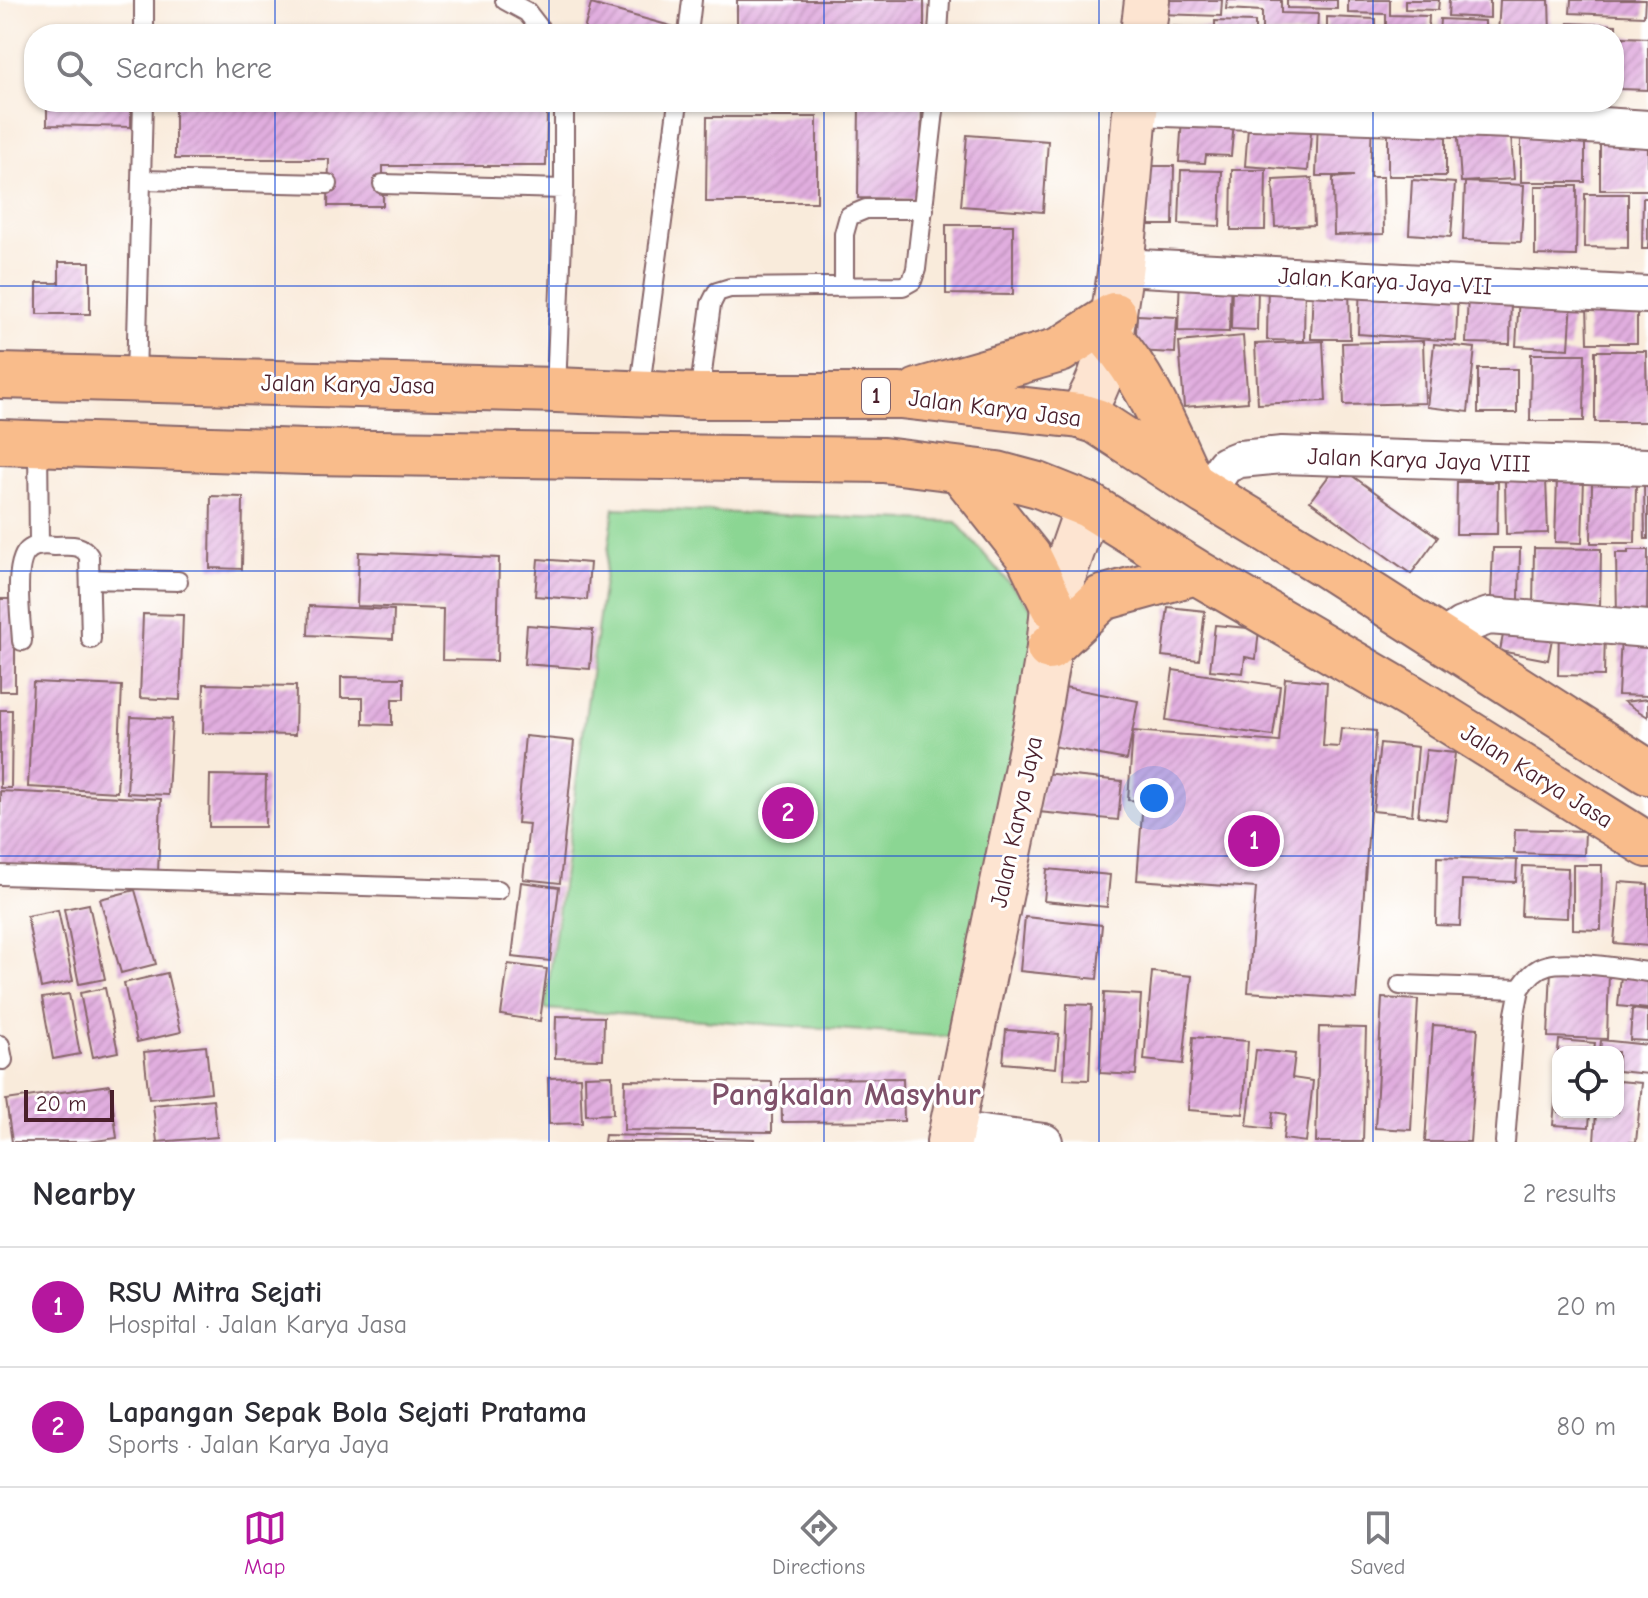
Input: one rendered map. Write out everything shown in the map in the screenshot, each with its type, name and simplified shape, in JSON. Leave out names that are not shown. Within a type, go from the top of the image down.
[{"type":"highway","points":[[900,396],[1060,350],[1113,328],[1198,488]]},
{"type":"highway","name":"Jalan Karya Jasa","points":[[0,376],[699,396],[900,396],[1080,416],[1096,421],[1648,772]]},
{"type":"highway","name":"Jalan Karya Jasa","points":[[19,443],[306,452],[883,460],[997,474],[1038,485],[1088,505],[1196,572],[1411,697],[1648,845]]},
{"type":"highway","points":[[960,470],[1029,557],[1051,627],[1102,598],[1196,572]]},
{"type":"main road","points":[[1144,24],[1147,0]]},
{"type":"main road","points":[[1080,416],[1095,392],[1113,328],[1122,267],[1134,112]]},
{"type":"main road","name":"Jalan Karya Jaya","points":[[951,1136],[1036,724],[1051,627],[1088,505]]},
{"type":"street","points":[[1311,112],[1648,129]]},
{"type":"street","name":"Jalan Karya Jaya VII","points":[[1122,267],[1648,295]]},
{"type":"street","name":"Jalan Karya Jaya VIII","points":[[1198,488],[1225,465],[1240,459],[1282,455],[1648,467]]},
{"type":"street","points":[[1439,641],[1461,626],[1489,616],[1648,629]]},
{"type":"street","points":[[951,1136],[1044,1142]]},
{"type":"lane","points":[[144,0],[144,24]]},
{"type":"lane","points":[[505,0],[527,12],[536,24]]},
{"type":"lane","points":[[689,24],[692,0]]},
{"type":"lane","points":[[939,24],[940,0]]},
{"type":"lane","points":[[136,379],[143,112]]},
{"type":"lane","points":[[556,390],[564,112]]},
{"type":"lane","points":[[639,394],[677,112]]},
{"type":"lane","points":[[699,396],[711,304],[717,292],[730,288],[903,286],[912,281],[924,209],[934,112]]},
{"type":"lane","points":[[141,180],[328,184]]},
{"type":"lane","points":[[383,184],[564,189]]},
{"type":"lane","points":[[844,287],[844,234],[849,216],[866,209],[924,209]]},
{"type":"lane","points":[[19,443],[39,545]]},
{"type":"lane","points":[[22,641],[19,572],[23,555],[39,545],[83,548],[89,556],[91,639]]},
{"type":"lane","points":[[0,571],[19,572]]},
{"type":"lane","points":[[90,579],[178,581]]},
{"type":"lane","points":[[0,875],[498,890]]},
{"type":"lane","points":[[1505,1142],[1520,989],[1531,974],[1549,964],[1592,965],[1648,972]]},
{"type":"lane","points":[[1400,985],[1520,989]]},
{"type":"green space","points":[[614,508],[956,522],[1039,617],[965,1038],[545,1009]]},
{"type":"building","points":[[737,0],[924,0],[924,24],[737,24]]},
{"type":"building","points":[[1160,0],[1222,0],[1221,16],[1160,14]]},
{"type":"building","points":[[1227,0],[1281,0],[1281,13],[1318,14],[1318,24],[1262,24],[1262,11],[1226,9]]},
{"type":"building","points":[[1287,0],[1337,0],[1337,9],[1287,8]]},
{"type":"building","points":[[1348,0],[1390,0],[1390,15],[1429,16],[1429,24],[1386,24],[1386,14],[1348,13]]},
{"type":"building","points":[[1405,0],[1439,0],[1438,10],[1405,9]]},
{"type":"building","points":[[1449,0],[1490,0],[1490,18],[1448,16]]},
{"type":"building","points":[[1500,0],[1549,0],[1550,24],[1499,24]]},
{"type":"building","points":[[1571,0],[1645,0],[1644,16],[1570,13]]},
{"type":"building","points":[[591,4],[664,24],[586,24]]},
{"type":"building","points":[[1327,17],[1376,19],[1376,24],[1327,24]]},
{"type":"building","points":[[1440,19],[1485,21],[1485,24],[1440,24]]},
{"type":"building","points":[[1215,21],[1255,22],[1255,24],[1215,24]]},
{"type":"building","points":[[1624,37],[1648,38],[1648,90],[1624,89]]},
{"type":"building","points":[[47,112],[131,112],[131,127],[47,125]]},
{"type":"building","points":[[175,112],[547,112],[546,166],[383,166],[383,206],[328,206],[329,159],[175,159]]},
{"type":"building","points":[[859,112],[922,112],[920,199],[858,198]]},
{"type":"building","points":[[1249,114],[1312,119],[1308,171],[1245,166]]},
{"type":"building","points":[[707,117],[817,117],[817,202],[706,202]]},
{"type":"building","points":[[1182,118],[1234,121],[1231,156],[1206,155],[1205,163],[1179,162]]},
{"type":"building","points":[[1318,119],[1372,120],[1370,177],[1383,177],[1384,234],[1334,235],[1333,178],[1354,176],[1316,176]]},
{"type":"building","points":[[1510,121],[1514,179],[1461,182],[1457,124]]},
{"type":"building","points":[[1388,128],[1446,128],[1446,176],[1388,176]]},
{"type":"building","points":[[1521,132],[1585,132],[1585,182],[1521,182]]},
{"type":"building","points":[[967,135],[1048,141],[1043,212],[961,206]]},
{"type":"building","points":[[1600,137],[1648,137],[1648,190],[1600,190]]},
{"type":"building","points":[[1150,166],[1174,166],[1173,225],[1149,225]]},
{"type":"building","points":[[1181,170],[1222,171],[1220,226],[1179,224]]},
{"type":"building","points":[[1232,170],[1266,170],[1265,230],[1231,230]]},
{"type":"building","points":[[1312,178],[1314,225],[1275,227],[1273,180]]},
{"type":"building","points":[[1412,180],[1455,183],[1451,237],[1409,234]]},
{"type":"building","points":[[1465,182],[1524,185],[1521,242],[1463,240]]},
{"type":"building","points":[[1535,186],[1577,186],[1576,256],[1535,255]]},
{"type":"building","points":[[1585,194],[1628,194],[1628,248],[1584,247]]},
{"type":"building","points":[[1643,198],[1648,198],[1648,249],[1642,249]]},
{"type":"building","points":[[946,225],[1013,225],[1013,295],[946,294]]},
{"type":"building","points":[[59,262],[90,262],[90,314],[37,314],[37,283],[59,283]]},
{"type":"building","points":[[1180,275],[1231,277],[1229,332],[1178,331]]},
{"type":"building","points":[[1268,278],[1305,278],[1304,341],[1267,340]]},
{"type":"building","points":[[1313,283],[1349,284],[1350,339],[1311,339]]},
{"type":"building","points":[[1360,284],[1458,289],[1456,341],[1358,334]]},
{"type":"building","points":[[1232,285],[1258,286],[1257,330],[1231,329]]},
{"type":"building","points":[[1468,294],[1511,295],[1510,344],[1466,343]]},
{"type":"building","points":[[1519,296],[1572,299],[1569,349],[1516,346]]},
{"type":"building","points":[[1587,302],[1637,302],[1637,343],[1588,343]]},
{"type":"building","points":[[1137,315],[1177,317],[1175,353],[1135,351]]},
{"type":"building","points":[[1243,336],[1248,402],[1184,407],[1179,342]]},
{"type":"building","points":[[1323,341],[1326,401],[1258,404],[1255,344]]},
{"type":"building","points":[[1423,341],[1425,403],[1344,405],[1342,343]]},
{"type":"building","points":[[1434,344],[1475,348],[1468,412],[1427,407]]},
{"type":"building","points":[[1595,351],[1646,351],[1647,422],[1595,422]]},
{"type":"building","points":[[1531,354],[1585,354],[1584,421],[1530,421]]},
{"type":"building","points":[[1478,369],[1517,369],[1517,413],[1478,413]]},
{"type":"building","points":[[1337,465],[1438,537],[1411,574],[1310,501]]},
{"type":"building","points":[[1557,478],[1584,478],[1582,543],[1555,542]]},
{"type":"building","points":[[1546,479],[1548,533],[1506,534],[1505,480]]},
{"type":"building","points":[[1457,482],[1498,482],[1497,534],[1456,534]]},
{"type":"building","points":[[1592,483],[1636,483],[1635,543],[1591,543]]},
{"type":"building","points":[[1644,485],[1648,485],[1648,539],[1645,539]]},
{"type":"building","points":[[211,496],[243,497],[242,569],[210,568]]},
{"type":"building","points":[[1493,548],[1520,548],[1519,600],[1491,600]]},
{"type":"building","points":[[1534,548],[1601,549],[1600,609],[1533,608]]},
{"type":"building","points":[[1628,550],[1648,550],[1647,618],[1617,618],[1616,553],[1628,553]]},
{"type":"building","points":[[359,552],[499,558],[497,661],[442,660],[443,609],[357,606]]},
{"type":"building","points":[[538,559],[590,563],[587,600],[535,596]]},
{"type":"building","points":[[0,599],[15,599],[15,691],[0,691]]},
{"type":"building","points":[[309,606],[394,610],[393,639],[308,635]]},
{"type":"building","points":[[1168,607],[1205,611],[1199,660],[1162,656]]},
{"type":"building","points":[[143,614],[183,615],[180,700],[140,698]]},
{"type":"building","points":[[1506,619],[1554,628],[1548,660],[1500,651]]},
{"type":"building","points":[[527,625],[593,630],[590,669],[524,664]]},
{"type":"building","points":[[1215,625],[1259,629],[1256,659],[1245,657],[1243,673],[1210,670]]},
{"type":"building","points":[[1559,630],[1605,630],[1604,676],[1558,675]]},
{"type":"building","points":[[1621,637],[1648,638],[1648,696],[1618,695]]},
{"type":"building","points":[[1173,670],[1280,686],[1273,736],[1166,720]]},
{"type":"building","points":[[341,677],[404,678],[404,699],[392,699],[392,725],[363,724],[363,698],[341,698]]},
{"type":"building","points":[[1285,678],[1327,682],[1323,746],[1339,747],[1341,728],[1376,731],[1356,999],[1248,992],[1256,888],[1137,880],[1143,801],[1128,800],[1133,731],[1279,742]]},
{"type":"building","points":[[33,682],[122,686],[117,792],[28,787]]},
{"type":"building","points":[[204,684],[296,686],[295,735],[203,733]]},
{"type":"building","points":[[1059,686],[1138,701],[1127,760],[1047,745]]},
{"type":"building","points":[[1648,699],[1648,717],[1624,702]]},
{"type":"building","points":[[0,710],[12,710],[11,788],[0,788]]},
{"type":"building","points":[[131,717],[172,719],[168,795],[127,793]]},
{"type":"building","points":[[525,736],[574,741],[560,883],[523,879],[529,824],[517,823]]},
{"type":"building","points":[[1380,743],[1418,747],[1412,815],[1373,811]]},
{"type":"building","points":[[1426,750],[1455,753],[1447,820],[1418,816]]},
{"type":"building","points":[[1043,773],[1122,781],[1118,820],[1039,812]]},
{"type":"building","points":[[210,775],[266,776],[265,827],[209,827]]},
{"type":"building","points":[[0,791],[161,799],[158,873],[0,866]]},
{"type":"building","points":[[1515,829],[1585,831],[1584,855],[1514,853]]},
{"type":"building","points":[[1437,857],[1517,860],[1516,882],[1462,880],[1460,926],[1436,925]]},
{"type":"building","points":[[1573,865],[1602,865],[1601,930],[1573,929]]},
{"type":"building","points":[[1523,866],[1568,868],[1567,918],[1521,916]]},
{"type":"building","points":[[1047,869],[1110,875],[1107,907],[1044,901]]},
{"type":"building","points":[[521,882],[559,887],[550,961],[512,957]]},
{"type":"building","points":[[1619,882],[1648,884],[1648,946],[1614,943]]},
{"type":"building","points":[[135,890],[156,964],[121,973],[100,899]]},
{"type":"building","points":[[89,904],[105,979],[79,984],[64,909]]},
{"type":"building","points":[[58,910],[73,981],[41,988],[27,916]]},
{"type":"building","points":[[1025,917],[1102,925],[1097,979],[1020,971]]},
{"type":"building","points":[[508,964],[547,969],[540,1021],[501,1015]]},
{"type":"building","points":[[1551,969],[1609,971],[1607,1039],[1548,1037]]},
{"type":"building","points":[[1152,972],[1192,976],[1183,1064],[1144,1060]]},
{"type":"building","points":[[167,973],[181,1032],[137,1042],[124,983]]},
{"type":"building","points":[[1621,976],[1648,978],[1648,1009],[1618,1006]]},
{"type":"building","points":[[105,988],[118,1052],[93,1057],[80,993]]},
{"type":"building","points":[[1104,993],[1141,995],[1136,1075],[1100,1073]]},
{"type":"building","points":[[69,994],[80,1054],[53,1059],[42,998]]},
{"type":"building","points":[[1382,998],[1418,1000],[1411,1130],[1375,1128]]},
{"type":"building","points":[[1067,1004],[1092,1005],[1089,1080],[1064,1079]]},
{"type":"building","points":[[1632,1009],[1648,1011],[1648,1041],[1630,1040]]},
{"type":"building","points":[[556,1016],[604,1017],[603,1059],[555,1058]]},
{"type":"building","points":[[1433,1025],[1478,1028],[1470,1142],[1425,1142]]},
{"type":"building","points":[[1319,1027],[1366,1028],[1363,1142],[1316,1142]]},
{"type":"building","points":[[1006,1030],[1059,1034],[1056,1068],[1003,1063]]},
{"type":"building","points":[[1193,1037],[1248,1041],[1243,1114],[1188,1110]]},
{"type":"building","points":[[1559,1040],[1595,1043],[1595,1046],[1558,1046]]},
{"type":"building","points":[[1601,1040],[1648,1045],[1648,1074],[1624,1072],[1624,1046],[1600,1046]]},
{"type":"building","points":[[206,1046],[211,1092],[149,1099],[144,1052]]},
{"type":"building","points":[[1256,1050],[1295,1054],[1292,1078],[1313,1081],[1306,1142],[1283,1139],[1286,1114],[1273,1112],[1271,1129],[1247,1126]]},
{"type":"building","points":[[612,1075],[613,1114],[586,1115],[585,1076]]},
{"type":"building","points":[[580,1077],[582,1123],[549,1124],[548,1078]]},
{"type":"building","points":[[903,1078],[904,1121],[782,1122],[781,1079]]},
{"type":"building","points":[[625,1080],[772,1082],[772,1132],[624,1130]]},
{"type":"building","points":[[1624,1082],[1642,1083],[1636,1142],[1594,1142],[1596,1118],[1624,1118]]},
{"type":"building","points":[[110,1085],[117,1138],[88,1142],[12,1142],[6,1100]]},
{"type":"building","points":[[213,1099],[217,1137],[157,1142],[153,1105]]},
{"type":"building","points":[[1554,1118],[1590,1118],[1589,1127],[1553,1125]]},
{"type":"building","points":[[605,1135],[754,1139],[754,1142],[604,1142]]},
{"type":"place","name":"Lapangan Sepak Bola Sejati Pratama","points":[[788,813]]},
{"type":"place","name":"RSU Mitra Sejati","points":[[1254,841]]},
{"type":"district","name":"Pangkalan Masyhur","points":[[846,1094]]}]
